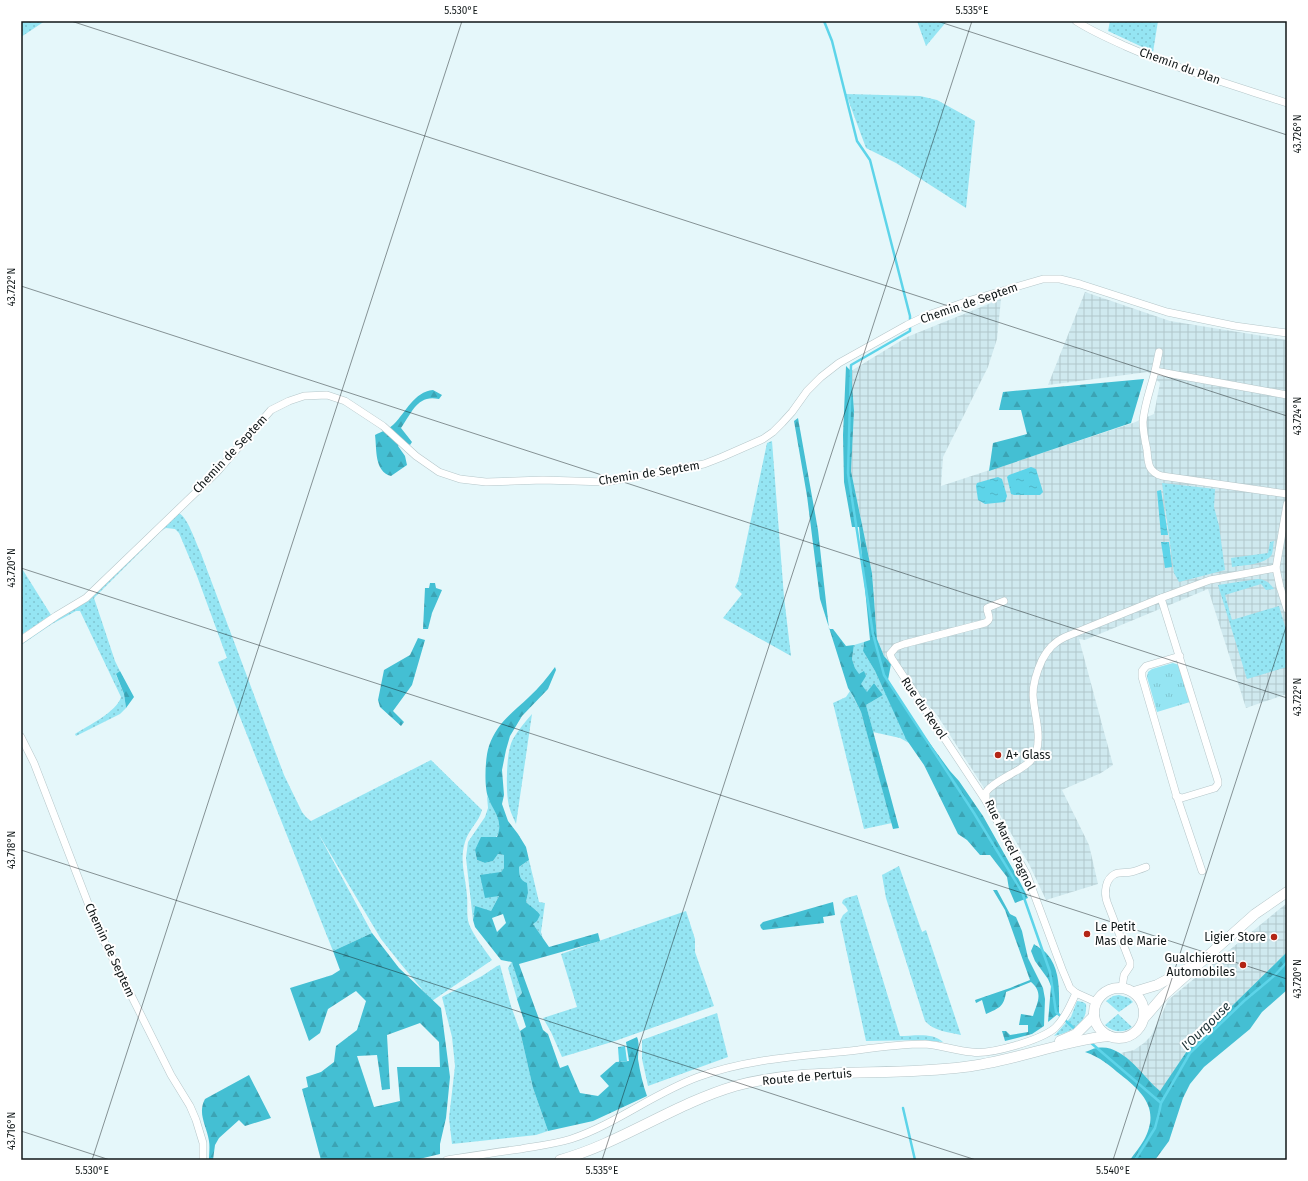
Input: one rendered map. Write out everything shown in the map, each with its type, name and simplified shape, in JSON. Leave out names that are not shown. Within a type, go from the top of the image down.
[{"type":"main road","points":[[1145,1017],[1143,1003],[1139,997],[1134,992],[1122,988],[1116,988],[1104,992],[1096,1002],[1094,1009],[1096,1025],[1102,1032],[1116,1038],[1132,1036],[1138,1031],[1145,1017],[1164,995],[1255,914],[1287,892]]},
{"type":"main road","points":[[1134,992],[1157,985],[1203,960]]},
{"type":"main road","name":"Route de Pertuis","points":[[1044,1049],[1076,1034],[1094,1016]]},
{"type":"main road","name":"Route de Pertuis","points":[[560,1160],[598,1147],[670,1112],[735,1086],[759,1081],[816,1074],[952,1069],[1006,1059],[1044,1049],[1109,1036]]},
{"type":"street","name":"Chemin du Plan","points":[[1076,21],[1111,40],[1184,70],[1287,103]]},
{"type":"street","name":"Chemin de Septem","points":[[21,640],[86,598],[216,473],[271,410],[288,401],[304,396],[327,395],[345,401],[383,426],[416,456],[439,472],[460,479],[486,482],[543,480],[606,482],[704,464],[757,442],[773,432],[792,412],[807,391],[821,377],[839,363],[928,315],[971,300],[1042,279],[1060,279],[1080,284],[1166,312],[1235,326],[1287,333]]},
{"type":"street","points":[[1159,352],[1143,422],[1148,463],[1154,473],[1162,476],[1287,494]]},
{"type":"street","points":[[1155,371],[1287,395]]},
{"type":"street","points":[[1287,504],[1276,568],[1287,610]]},
{"type":"street","name":"Rue Marcel Pagnol","points":[[1076,993],[1070,988],[1065,976],[1027,875],[986,801],[986,794],[989,788],[1029,762],[1035,754],[1037,748],[1037,737],[1033,701],[1034,686],[1039,666],[1049,648],[1057,641],[1065,637],[1210,580],[1276,568]]},
{"type":"street","points":[[1161,598],[1218,781],[1215,788],[1182,798],[1176,796]]},
{"type":"street","name":"Rue du Revol","points":[[986,801],[890,654],[896,647],[933,636],[985,624],[990,618],[987,608],[1004,601]]},
{"type":"street","points":[[1180,656],[1146,666],[1142,671],[1142,677],[1176,796],[1202,871]]},
{"type":"street","name":"Chemin de Septem","points":[[21,737],[34,763],[98,929],[171,1075],[193,1113],[203,1143],[202,1160]]},
{"type":"street","points":[[1122,988],[1124,975],[1130,966],[1130,962],[1107,902],[1105,895],[1106,889],[1114,875],[1134,872],[1146,867]]},
{"type":"street","points":[[447,1160],[550,1144],[572,1138],[607,1123],[689,1080],[716,1070],[736,1065],[897,1045],[937,1045],[972,1052],[987,1052],[1027,1042],[1051,1031],[1062,1019],[1076,993],[1096,1002]]},
{"type":"shaded area","points":[[1085,292],[1170,321],[1287,340],[1287,694],[1246,708],[1208,589],[1085,640],[1079,639],[1113,765],[1101,773],[1062,790],[1089,845],[1098,884],[1046,900],[1029,864],[986,791],[937,715],[884,656],[877,639],[872,573],[851,471],[854,411],[851,371],[907,337],[1001,299],[997,339],[988,367],[943,457],[941,486],[1133,423],[1154,414],[1160,383],[1148,372],[1048,385]]},
{"type":"shaded area","points":[[1287,903],[1287,952],[1189,1048],[1160,1092],[1121,1053],[1134,1050],[1144,1043],[1151,1036],[1168,1000]]},
{"type":"green space","points":[[21,21],[45,21],[21,37]]},
{"type":"green space","points":[[917,21],[947,21],[926,46]]},
{"type":"green space","points":[[1110,21],[1158,21],[1153,52],[1108,31]]},
{"type":"green space","points":[[846,94],[920,96],[937,100],[975,121],[966,208],[896,163],[866,148]]},
{"type":"green space","points":[[846,366],[851,371],[854,411],[851,471],[872,573],[877,639],[884,656],[891,664],[888,680],[920,730],[959,781],[983,816],[1028,898],[1015,903],[1009,889],[1007,877],[990,855],[980,855],[967,840],[958,834],[924,765],[906,739],[875,671],[863,651],[864,642],[870,640],[859,527],[852,527],[844,482],[843,435]]},
{"type":"green space","points":[[1144,379],[1131,423],[989,471],[993,443],[1027,434],[1021,410],[999,410],[1003,392]]},
{"type":"green space","points":[[433,390],[442,395],[439,399],[426,399],[421,402],[412,410],[401,428],[412,442],[410,445],[401,440],[398,446],[405,456],[407,465],[391,476],[382,470],[379,465],[376,453],[375,435],[392,426],[415,398],[421,394]]},
{"type":"green space","points":[[798,418],[818,530],[829,627],[820,599],[807,496],[794,421]]},
{"type":"green space","points":[[772,441],[784,597],[791,656],[723,618],[742,594],[735,587],[738,581],[767,443]]},
{"type":"green space","points":[[1162,483],[1215,489],[1214,507],[1219,526],[1225,570],[1179,582],[1174,573]]},
{"type":"green space","points":[[179,513],[188,525],[200,551],[284,775],[302,812],[306,817],[311,821],[431,760],[482,810],[466,838],[463,849],[463,863],[469,924],[476,938],[492,960],[432,1001],[381,939],[318,833],[372,933],[333,951],[218,662],[227,658],[197,576],[179,533],[175,529],[166,528],[161,531],[94,598],[115,661],[120,671],[116,675],[124,694],[126,708],[120,714],[76,736],[75,734],[108,713],[114,708],[121,697],[80,611],[76,611],[52,624],[21,645],[21,643],[64,614]]},
{"type":"green space","points":[[1274,541],[1272,554],[1269,558],[1254,564],[1232,567],[1231,558],[1268,553],[1270,542]]},
{"type":"green space","points":[[21,567],[51,615],[21,635]]},
{"type":"green space","points":[[1258,579],[1267,582],[1274,589],[1266,590],[1261,584],[1225,595],[1232,620],[1279,606],[1287,633],[1287,667],[1247,679],[1218,585]]},
{"type":"green space","points":[[430,583],[435,583],[436,588],[442,590],[432,613],[428,629],[423,629],[425,588],[429,588]]},
{"type":"green space","points":[[829,629],[833,629],[846,646],[854,645],[852,659],[859,674],[864,671],[866,676],[861,684],[867,692],[874,683],[883,695],[866,705],[899,828],[893,829],[861,712],[848,688]]},
{"type":"green space","points":[[418,638],[425,640],[412,685],[393,711],[404,722],[401,726],[380,707],[378,700],[384,670],[410,655]]},
{"type":"green space","points":[[864,642],[863,651],[875,671],[909,743],[900,738],[873,732],[866,705],[883,695],[874,683],[867,693],[860,684],[859,675],[852,659],[854,645]]},
{"type":"green space","points":[[1173,663],[1179,665],[1190,702],[1157,712],[1147,677],[1148,672],[1152,669]]},
{"type":"green space","points":[[555,667],[556,670],[548,689],[522,716],[510,736],[502,770],[504,795],[502,804],[508,821],[526,847],[529,860],[519,867],[519,874],[522,880],[527,883],[528,893],[526,902],[540,915],[537,921],[533,924],[549,947],[598,933],[600,941],[519,964],[543,1030],[548,1034],[560,1068],[568,1065],[580,1093],[598,1096],[609,1086],[600,1076],[616,1062],[629,1061],[626,1042],[637,1037],[639,1045],[638,1059],[647,1096],[593,1121],[548,1131],[533,1088],[520,1031],[526,1027],[517,999],[522,993],[512,962],[501,960],[475,927],[473,920],[475,906],[491,911],[499,896],[485,898],[480,875],[501,872],[504,868],[504,855],[498,854],[493,861],[485,863],[477,860],[475,850],[481,837],[497,837],[499,831],[499,821],[488,797],[486,786],[486,764],[489,746],[496,731],[511,713],[543,683]],"holes":[[[503,914],[506,923],[497,932],[492,918]]]},
{"type":"green space","points":[[120,671],[134,697],[126,708],[124,694],[116,674]]},
{"type":"green space","points":[[850,691],[861,712],[892,823],[864,829],[833,703],[846,697]]},
{"type":"green space","points":[[532,714],[516,824],[509,807],[507,795],[507,769],[509,752],[513,739]]},
{"type":"green space","points":[[487,796],[498,817],[500,828],[496,837],[475,850],[477,860],[485,863],[493,861],[498,854],[504,855],[504,868],[501,872],[499,896],[491,911],[473,915],[473,920],[466,858],[468,842],[485,817],[488,808]]},
{"type":"green space","points":[[529,860],[539,902],[545,903],[541,932],[543,939],[533,924],[537,911],[526,902],[528,893],[519,876],[519,867]]},
{"type":"green space","points":[[899,866],[922,932],[926,930],[961,1035],[937,1029],[925,1021],[886,898],[882,875]]},
{"type":"green space","points":[[993,890],[997,890],[1010,914],[1016,917],[1022,931],[1028,958],[1043,988],[1045,999],[1044,1026],[1032,1034],[1005,1041],[1002,1031],[1006,1031],[1010,1035],[1028,1032],[1028,1025],[1019,1025],[1021,1014],[1033,1016],[1038,1002],[1038,994],[1035,986],[1031,982],[1006,992],[1002,1004],[986,1014],[982,1000],[976,1003],[975,1000],[1030,980],[1005,910]]},
{"type":"green space","points":[[857,895],[900,1036],[928,1036],[939,1039],[943,1042],[920,1040],[866,1041],[840,921],[843,915],[848,911],[842,903],[843,900]]},
{"type":"green space","points":[[833,902],[835,915],[823,917],[824,923],[763,930],[761,928],[760,925],[763,922]]},
{"type":"green space","points":[[686,911],[695,939],[695,952],[714,1006],[615,1041],[562,1057],[543,1018],[577,1007],[561,954]]},
{"type":"green space","points":[[372,933],[399,968],[441,1008],[450,1077],[446,1118],[440,1144],[440,1154],[415,1160],[321,1160],[302,1089],[308,1087],[306,1077],[321,1072],[334,1062],[336,1046],[357,1030],[366,1001],[356,991],[328,1009],[320,1033],[309,1041],[290,988],[332,975],[340,970],[333,951]],"holes":[[[420,1023],[439,1042],[440,1067],[397,1067],[400,1101],[374,1107],[357,1056],[377,1055],[382,1090],[390,1089],[387,1035]]]},
{"type":"green space","points":[[1034,944],[1043,950],[1052,960],[1057,974],[1059,1013],[1048,1022],[1051,986],[1048,979],[1035,961],[1031,951]]},
{"type":"green space","points":[[1287,952],[1287,990],[1262,1012],[1250,1029],[1204,1067],[1190,1084],[1183,1098],[1169,1141],[1155,1160],[1130,1160],[1144,1140],[1149,1129],[1150,1111],[1147,1103],[1137,1089],[1129,1082],[1104,1062],[1085,1052],[1094,1048],[1106,1048],[1115,1051],[1132,1062],[1160,1091],[1189,1048]]},
{"type":"green space","points":[[512,961],[522,993],[517,999],[508,968]]},
{"type":"green space","points":[[500,965],[511,1006],[520,1031],[533,1088],[548,1131],[536,1135],[452,1144],[449,1118],[455,1066],[452,1037],[442,997]]},
{"type":"green space","points":[[1119,995],[1129,998],[1133,1002],[1119,1012],[1106,1001],[1113,996]]},
{"type":"green space","points":[[1077,1001],[1086,1004],[1086,1011],[1081,1022],[1072,1029],[1054,1036],[1071,1017]]},
{"type":"green space","points":[[717,1013],[728,1057],[648,1086],[642,1059],[642,1040]]},
{"type":"green space","points":[[1118,1014],[1132,1027],[1125,1031],[1115,1031],[1105,1025]]},
{"type":"green space","points":[[249,1075],[271,1118],[245,1126],[239,1120],[219,1138],[215,1145],[213,1160],[209,1160],[209,1141],[202,1115],[205,1099]]},
{"type":"water","points":[[1031,467],[1036,469],[1043,492],[1040,495],[1011,494],[1007,477]]},
{"type":"water","points":[[998,477],[1002,479],[1007,496],[1005,502],[985,504],[978,500],[977,483]]},
{"type":"water","points":[[1161,490],[1168,535],[1161,535],[1157,491]]},
{"type":"water","points":[[1161,542],[1169,542],[1172,567],[1165,568]]},
{"type":"water","points":[[625,1046],[627,1061],[619,1062],[618,1047]]},
{"type":"waterway","points":[[824,21],[832,41],[857,141],[870,160],[910,316],[910,331],[851,365],[848,473],[873,634],[884,675],[974,813],[1022,892],[1050,972],[1056,1012],[1077,1031]]},
{"type":"waterway","name":"l'Ourgouse","points":[[1135,1160],[1155,1128],[1161,1103],[1190,1053],[1244,1001],[1275,975],[1287,962]]},
{"type":"waterway","points":[[1090,1042],[1161,1103]]},
{"type":"waterway","points":[[903,1108],[915,1160]]},
{"type":"place","name":"A+ Glass","points":[[998,755]]},
{"type":"place","name":"Le Petit Mas de Marie","points":[[1087,934]]},
{"type":"place","name":"Ligier Store","points":[[1274,937]]},
{"type":"place","name":"Gualchierotti Automobiles","points":[[1243,965]]}]
